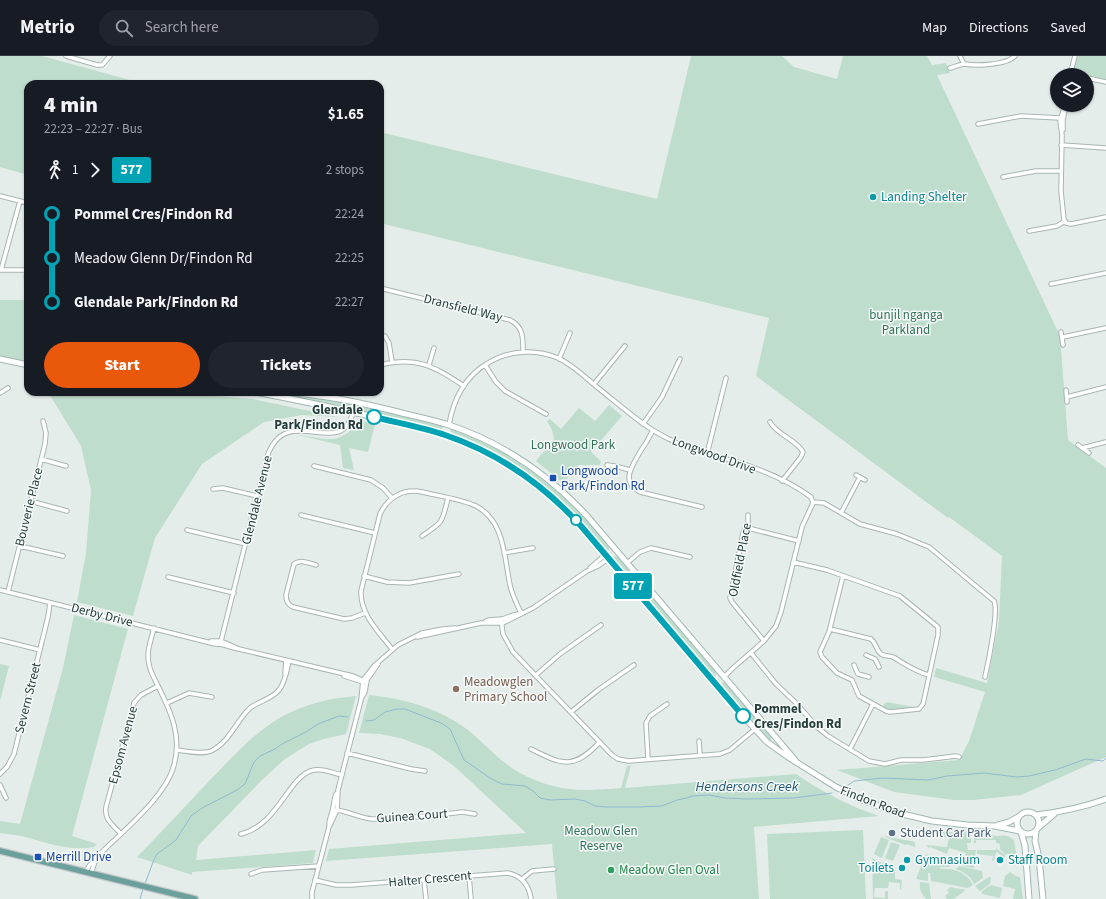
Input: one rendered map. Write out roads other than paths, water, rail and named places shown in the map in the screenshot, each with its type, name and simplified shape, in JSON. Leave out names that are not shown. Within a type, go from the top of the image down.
[{"type":"main road","points":[[0,359],[24,364]]},
{"type":"main road","points":[[275,396],[353,412],[444,435],[469,444],[514,468],[537,484],[568,511],[716,683],[723,676]]},
{"type":"main road","name":"Findon Road","points":[[321,396],[355,401],[448,425],[488,441],[540,473],[574,502],[616,549],[783,747],[804,768]]},
{"type":"main road","points":[[353,412],[352,409],[355,401]]},
{"type":"main road","points":[[444,435],[448,425]]},
{"type":"main road","points":[[608,556],[616,549]]},
{"type":"main road","name":"Findon Road","points":[[716,683],[767,742],[804,768],[849,794],[890,810],[919,818],[948,823],[995,826],[1020,831]]},
{"type":"main road","points":[[767,742],[773,741],[773,734]]},
{"type":"main road","points":[[1029,899],[1026,846],[1016,824],[1018,817],[1026,812],[1036,815],[1054,813],[1106,799]]},
{"type":"main road","points":[[1020,831],[1027,835],[1037,829],[1054,813]]},
{"type":"main road","points":[[1036,815],[1039,821],[1034,841],[1039,858],[1042,899]]},
{"type":"main road","name":"Findon Road","points":[[995,826],[1009,822],[1018,817]]},
{"type":"main road","points":[[0,851],[195,899]]},
{"type":"street","points":[[66,56],[97,65],[102,65],[110,56]]},
{"type":"street","points":[[960,56],[964,64]]},
{"type":"street","points":[[950,68],[964,64],[970,66],[1006,61],[1014,56]]},
{"type":"street","points":[[1072,68],[1075,56]]},
{"type":"street","points":[[1094,79],[1106,82]]},
{"type":"street","points":[[1063,112],[1061,120],[1062,135],[1060,171],[1064,222]]},
{"type":"street","points":[[978,124],[1021,116],[1061,120]]},
{"type":"street","points":[[1061,145],[1106,148]]},
{"type":"street","points":[[1003,177],[1036,171],[1060,171]]},
{"type":"street","points":[[0,196],[24,202]]},
{"type":"street","points":[[20,201],[0,270],[24,270]]},
{"type":"street","points":[[1029,231],[1057,226],[1064,222],[1071,224],[1105,217]]},
{"type":"street","points":[[1051,284],[1106,273]]},
{"type":"street","name":"Dransfield Way","points":[[384,289],[510,320],[519,326],[522,333],[523,352]]},
{"type":"street","points":[[1063,337],[1106,328]]},
{"type":"street","points":[[559,358],[570,332]]},
{"type":"street","points":[[1062,332],[1063,344]]},
{"type":"street","points":[[385,336],[389,343],[392,362]]},
{"type":"street","points":[[594,384],[625,346]]},
{"type":"street","points":[[428,365],[434,348]]},
{"type":"street","name":"Longwood Drive","points":[[448,425],[458,397],[464,386],[474,374],[485,365],[508,354],[523,352],[545,354],[559,358],[572,366],[643,424],[653,430],[682,445],[739,463],[782,481],[809,496],[813,502]]},
{"type":"street","points":[[643,424],[662,397],[680,359]]},
{"type":"street","points":[[384,364],[410,361],[428,365],[443,372],[464,386]]},
{"type":"street","points":[[485,365],[499,386],[505,391],[546,414]]},
{"type":"street","points":[[707,454],[726,378]]},
{"type":"street","points":[[1067,397],[1106,387]]},
{"type":"street","points":[[0,393],[8,388]]},
{"type":"street","points":[[1066,390],[1067,402]]},
{"type":"street","name":"Glendale Avenue","points":[[222,642],[268,452],[277,440],[287,433],[299,430],[331,434],[338,433],[347,426],[353,412]]},
{"type":"street","name":"Bouverie Place","points":[[8,592],[46,438],[43,421]]},
{"type":"street","points":[[770,422],[774,428],[799,447],[803,452],[801,457],[782,481]]},
{"type":"street","points":[[653,430],[630,470],[630,482],[634,488],[640,492],[702,507]]},
{"type":"street","points":[[1089,453],[1080,446],[1106,442]]},
{"type":"street","points":[[41,460],[66,466]]},
{"type":"street","points":[[314,466],[371,480],[383,488],[392,498]]},
{"type":"street","points":[[607,466],[615,466],[630,470]]},
{"type":"street","points":[[841,513],[858,476],[865,480]]},
{"type":"street","points":[[213,489],[223,488],[258,496]]},
{"type":"street","points":[[392,649],[365,613],[361,598],[364,576],[382,510],[392,498],[401,493],[413,491],[448,498],[471,504],[488,515],[498,531],[511,590],[521,613]]},
{"type":"street","points":[[422,536],[440,523],[444,516],[448,498]]},
{"type":"street","points":[[30,502],[68,511]]},
{"type":"street","points":[[723,676],[764,641],[772,631],[779,618],[804,522],[813,502],[822,502],[860,524],[893,532],[929,547],[994,601],[995,618],[985,677]]},
{"type":"street","points":[[301,515],[375,533]]},
{"type":"street","name":"Oldfield Place","points":[[748,515],[748,528],[744,531],[742,538],[730,598],[764,641]]},
{"type":"street","points":[[748,528],[799,541]]},
{"type":"street","points":[[187,530],[246,544]]},
{"type":"street","points":[[20,546],[63,556]]},
{"type":"street","points":[[504,553],[533,548]]},
{"type":"street","points":[[627,563],[640,552],[651,548],[690,557]]},
{"type":"street","points":[[502,622],[511,615],[521,613],[539,604],[587,571],[596,562],[608,556]]},
{"type":"street","points":[[316,565],[302,561],[294,564],[286,595],[288,604],[293,607],[340,619],[352,618],[365,613]]},
{"type":"street","points":[[794,562],[820,568],[843,576],[900,596],[938,627],[939,632],[930,675],[923,704],[918,710],[890,712],[872,704],[859,696],[852,680],[837,673],[821,655],[820,650],[830,629],[843,576]]},
{"type":"street","points":[[364,576],[387,582],[409,583],[459,574]]},
{"type":"street","points":[[168,577],[234,593]]},
{"type":"street","name":"Derby Drive","points":[[0,590],[204,640],[222,642],[239,649],[338,673],[364,681]]},
{"type":"street","name":"Severn Street","points":[[0,774],[7,767],[14,754],[51,603]]},
{"type":"street","points":[[310,899],[329,827],[329,817],[335,811],[334,799],[338,790],[361,700],[365,692],[364,681],[380,659],[392,649],[413,637],[426,632],[482,623],[494,619],[502,622]]},
{"type":"street","points":[[502,622],[506,639],[514,652],[618,759],[628,761],[720,754],[727,752],[755,729]]},
{"type":"street","points":[[536,675],[560,654],[601,625]]},
{"type":"street","points":[[89,873],[89,864],[121,834],[155,798],[165,786],[174,766],[177,750],[172,714],[150,669],[148,660],[154,628]]},
{"type":"street","points":[[830,629],[871,639],[875,642],[880,653],[884,656],[893,657],[901,663],[921,673],[930,675]]},
{"type":"street","points":[[0,640],[40,650]]},
{"type":"street","points":[[751,652],[776,684],[796,703],[817,727],[828,736],[869,761],[880,764],[906,760],[959,757]]},
{"type":"street","points":[[875,659],[880,653]]},
{"type":"street","points":[[866,654],[875,659],[879,667]]},
{"type":"street","points":[[177,750],[206,752],[214,749],[227,738],[250,708],[277,692],[282,684],[288,661]]},
{"type":"street","points":[[571,712],[592,694],[634,665]]},
{"type":"street","points":[[854,665],[858,674]]},
{"type":"street","points":[[852,680],[858,674]]},
{"type":"street","points":[[858,674],[869,677]]},
{"type":"street","name":"Epsom Avenue","points":[[106,816],[106,807],[134,702],[138,697],[158,686]]},
{"type":"street","points":[[167,704],[189,693],[212,697]]},
{"type":"street","points":[[648,759],[645,727],[647,720],[652,714],[667,704]]},
{"type":"street","points":[[850,749],[872,704]]},
{"type":"street","points":[[699,740],[700,755]]},
{"type":"street","points":[[530,749],[552,758],[570,762],[585,756],[600,742]]},
{"type":"street","points":[[347,753],[424,771]]},
{"type":"street","points":[[241,834],[255,829],[268,819],[300,778],[307,773],[319,770],[342,775]]},
{"type":"street","points":[[0,785],[6,798]]},
{"type":"street","name":"Guinea Court","points":[[335,811],[365,818],[382,819],[463,812],[474,814]]},
{"type":"street","points":[[99,818],[106,816],[109,822],[121,834]]},
{"type":"street","points":[[251,874],[262,870],[319,866]]},
{"type":"street","points":[[531,899],[528,887],[522,879],[532,871],[554,869]]},
{"type":"street","name":"Halter Crescent","points":[[315,880],[336,885],[351,885],[508,873],[516,875],[522,879]]},
{"type":"street","points":[[469,876],[471,899]]},
{"type":"street","points":[[424,880],[426,899]]},
{"type":"waterway","name":"Hendersons Creek","points":[[366,721],[374,720],[385,712],[405,709],[441,723],[450,729],[464,760],[490,778],[502,784],[525,786],[540,798],[550,800],[575,799],[585,801],[595,806],[638,807],[662,806],[692,796],[709,795],[725,798],[747,799],[794,798],[832,793]]},
{"type":"waterway","name":"Hendersons Creek","points":[[145,884],[157,854],[176,840],[191,816],[202,808],[237,790],[245,784],[254,762],[260,756],[306,732],[318,724],[339,716],[348,717]]},
{"type":"waterway","name":"Hendersons Creek","points":[[847,786],[854,781],[883,778],[928,780],[947,776],[984,773],[1017,777],[1029,776],[1055,770],[1086,759],[1103,761],[1106,758]]},
{"type":"waterway","name":"Hendersons Creek","points":[[140,899],[143,889]]},
{"type":"place","name":"Landing Shelter","points":[[873,197]]},
{"type":"place","name":"Glendale Park/Findon Rd","points":[[374,417]]},
{"type":"place","name":"Longwood Park/Findon Rd","points":[[553,478]]},
{"type":"place","name":"Meadowglen Primary School","points":[[456,689]]},
{"type":"place","name":"Pommel Cres/Findon Rd","points":[[743,716]]},
{"type":"place","name":"Student Car Park","points":[[892,833]]},
{"type":"place","name":"Merrill Drive","points":[[38,857]]},
{"type":"place","name":"Gymnasium","points":[[907,860]]},
{"type":"place","name":"Staff Room","points":[[1000,860]]},
{"type":"place","name":"Toilets","points":[[902,868]]},
{"type":"place","name":"Meadow Glen Oval","points":[[611,870]]},
{"type":"park label","name":"bunjil nganga Parkland","points":[[906,322]]},
{"type":"park label","name":"Longwood Park","points":[[573,445]]},
{"type":"park label","name":"Meadow Glen Reserve","points":[[601,838]]}]
